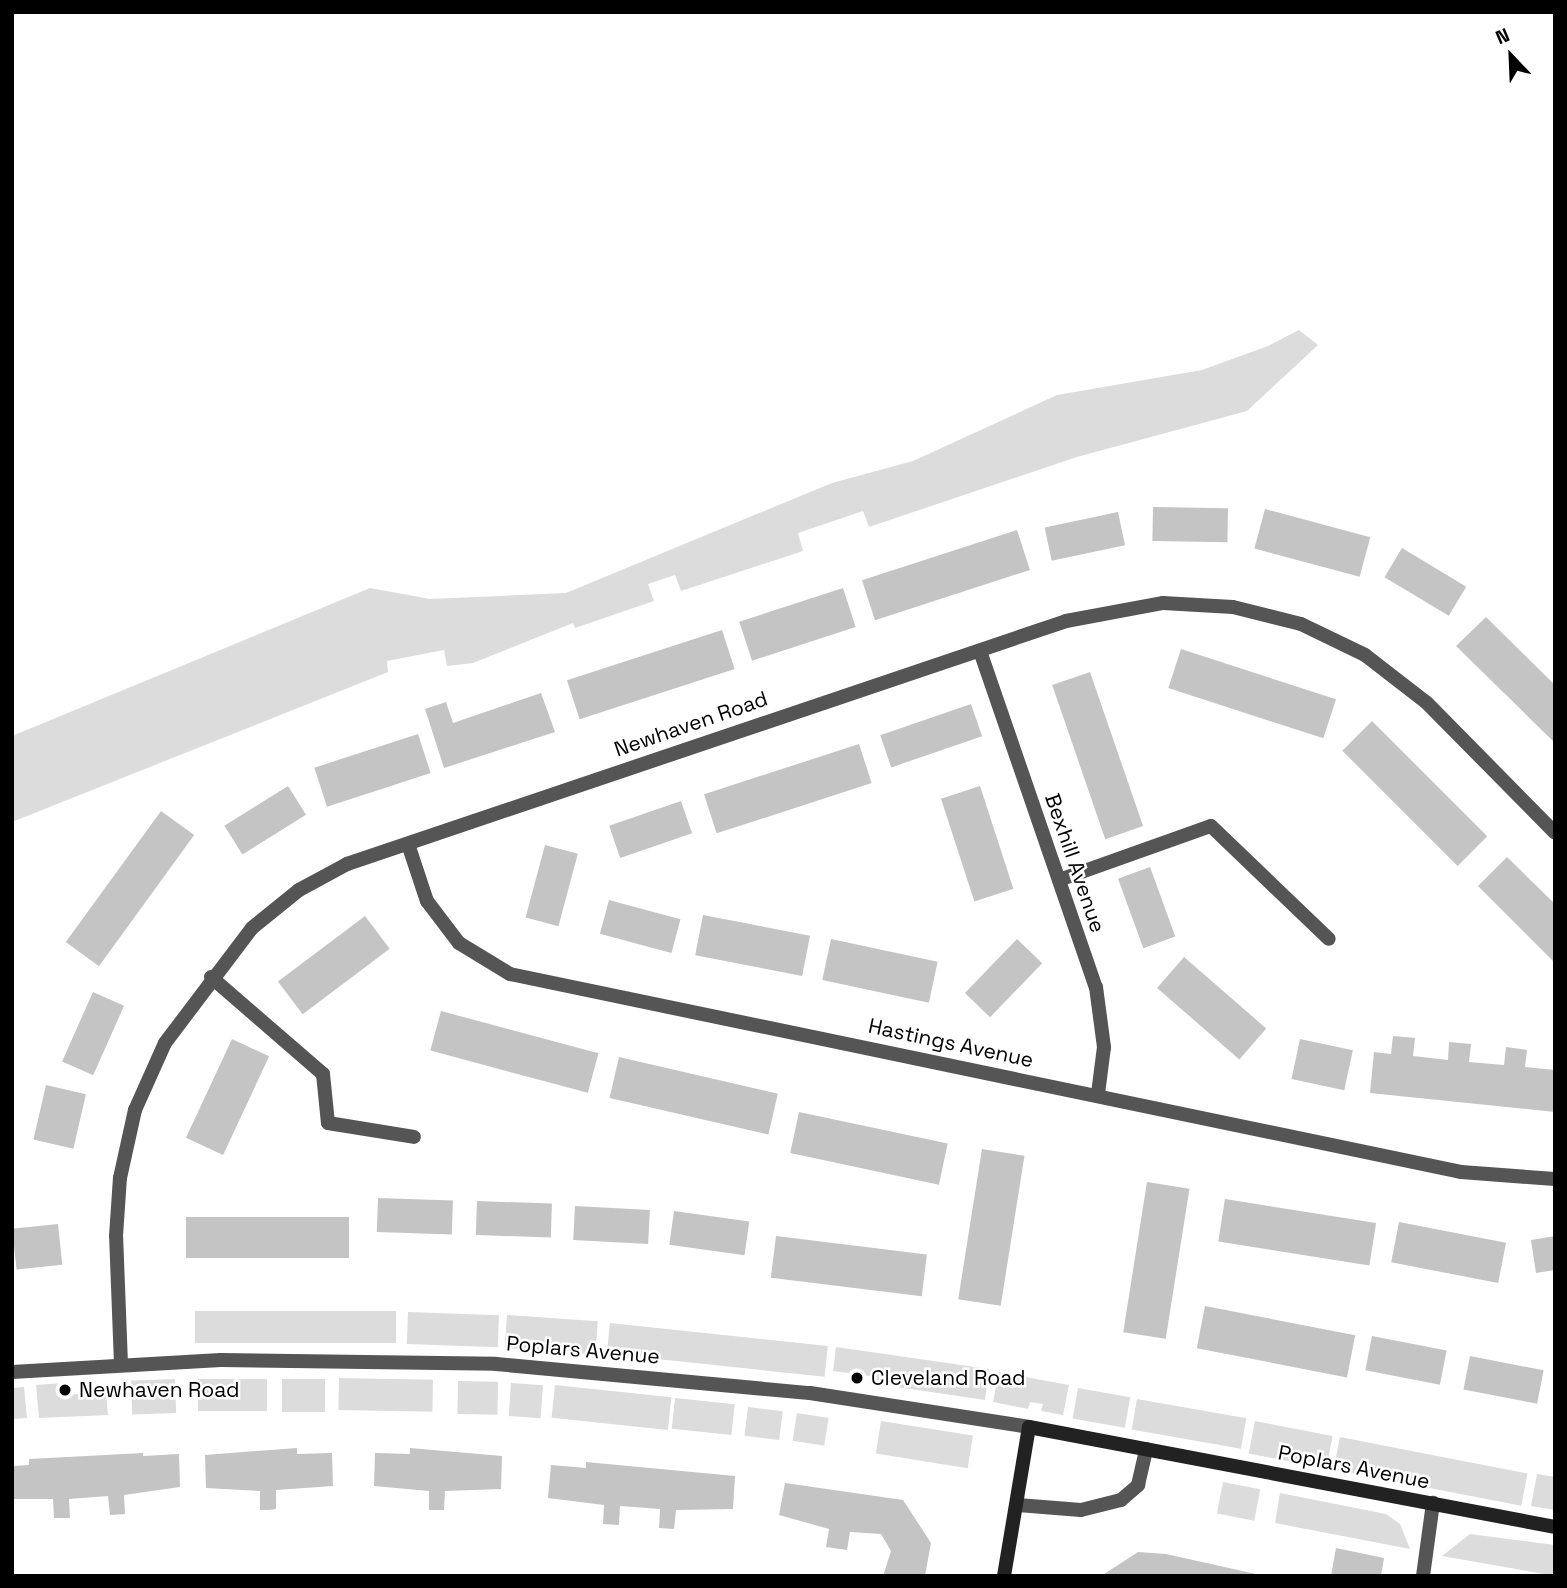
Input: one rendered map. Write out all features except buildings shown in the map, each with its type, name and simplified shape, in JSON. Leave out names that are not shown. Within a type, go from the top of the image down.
[{"type":"street","name":"Newhaven Road","points":[[121,1364],[116,1236],[120,1178],[135,1110],[165,1043],[211,976],[252,928],[299,890],[347,864],[1066,621],[1163,603],[1233,607],[1301,624],[1365,655],[1427,703],[1555,833]]},
{"type":"street","name":"Bexhill Avenue","points":[[980,651],[1096,987],[1104,1047],[1098,1094]]},
{"type":"street","points":[[1059,880],[1211,826],[1329,939]]},
{"type":"street","name":"Hastings Avenue","points":[[408,844],[427,901],[458,943],[510,974],[1098,1094],[1461,1172],[1555,1179]]},
{"type":"street","points":[[211,976],[323,1074],[328,1123],[414,1137]]},
{"type":"street","name":"Poplars Avenue","points":[[12,1372],[221,1360],[496,1364],[810,1392],[1029,1427],[1555,1527]]},
{"type":"street","points":[[1004,1576],[1029,1427]]},
{"type":"street","points":[[1018,1505],[1082,1510],[1121,1500],[1138,1485],[1146,1449]]},
{"type":"street","points":[[1423,1576],[1433,1503]]},
{"type":"shaded area","points":[[1299,330],[1318,345],[1247,411],[1077,457],[869,527],[863,511],[798,533],[803,551],[681,591],[675,575],[648,584],[654,601],[575,628],[573,623],[473,663],[447,666],[444,650],[387,661],[388,672],[12,822],[12,736],[370,588],[430,599],[566,593],[832,483],[913,461],[1057,395],[1202,370],[1268,346]]},
{"type":"shaded area","points":[[195,1311],[396,1311],[396,1343],[195,1343]]},
{"type":"shaded area","points":[[408,1312],[499,1315],[498,1347],[407,1344]]},
{"type":"shaded area","points":[[507,1315],[598,1321],[595,1354],[505,1348]]},
{"type":"shaded area","points":[[610,1323],[828,1346],[825,1377],[607,1354]]},
{"type":"shaded area","points":[[836,1347],[989,1369],[985,1400],[870,1383],[870,1376],[833,1371]]},
{"type":"shaded area","points":[[999,1372],[1069,1385],[1063,1415],[1041,1411],[1043,1404],[1030,1402],[1028,1409],[993,1402]]},
{"type":"shaded area","points":[[339,1378],[433,1380],[432,1412],[338,1410]]},
{"type":"shaded area","points":[[175,1379],[176,1413],[132,1415],[131,1381]]},
{"type":"shaded area","points":[[198,1379],[267,1379],[267,1411],[198,1411]]},
{"type":"shaded area","points":[[282,1379],[325,1379],[325,1412],[282,1412]]},
{"type":"shaded area","points":[[458,1381],[498,1382],[497,1415],[457,1414]]},
{"type":"shaded area","points":[[63,1383],[65,1395],[106,1392],[108,1415],[39,1418],[36,1385]]},
{"type":"shaded area","points":[[511,1383],[543,1385],[541,1418],[509,1416]]},
{"type":"shaded area","points":[[555,1385],[671,1397],[668,1430],[552,1418]]},
{"type":"shaded area","points":[[24,1387],[27,1418],[12,1419],[12,1388]]},
{"type":"shaded area","points":[[1078,1388],[1130,1397],[1125,1428],[1073,1419]]},
{"type":"shaded area","points":[[675,1398],[735,1404],[731,1435],[672,1429]]},
{"type":"shaded area","points":[[1137,1399],[1246,1418],[1241,1449],[1132,1430]]},
{"type":"shaded area","points":[[748,1407],[783,1411],[779,1440],[744,1436]]},
{"type":"shaded area","points":[[797,1413],[829,1418],[824,1446],[793,1441]]},
{"type":"shaded area","points":[[881,1421],[973,1436],[968,1468],[876,1454]]},
{"type":"shaded area","points":[[1255,1421],[1333,1436],[1326,1468],[1249,1453]]},
{"type":"shaded area","points":[[1340,1437],[1527,1473],[1521,1506],[1334,1469]]},
{"type":"shaded area","points":[[1537,1474],[1555,1477],[1555,1510],[1531,1506]]},
{"type":"shaded area","points":[[1223,1482],[1260,1489],[1254,1521],[1217,1513]]},
{"type":"shaded area","points":[[1280,1493],[1386,1514],[1400,1524],[1410,1549],[1275,1523]]},
{"type":"shaded area","points":[[1470,1534],[1555,1545],[1555,1576],[1442,1556]]},
{"type":"place","name":"Cleveland Road","points":[[857,1378]]},
{"type":"place","name":"Newhaven Road","points":[[65,1390]]}]
